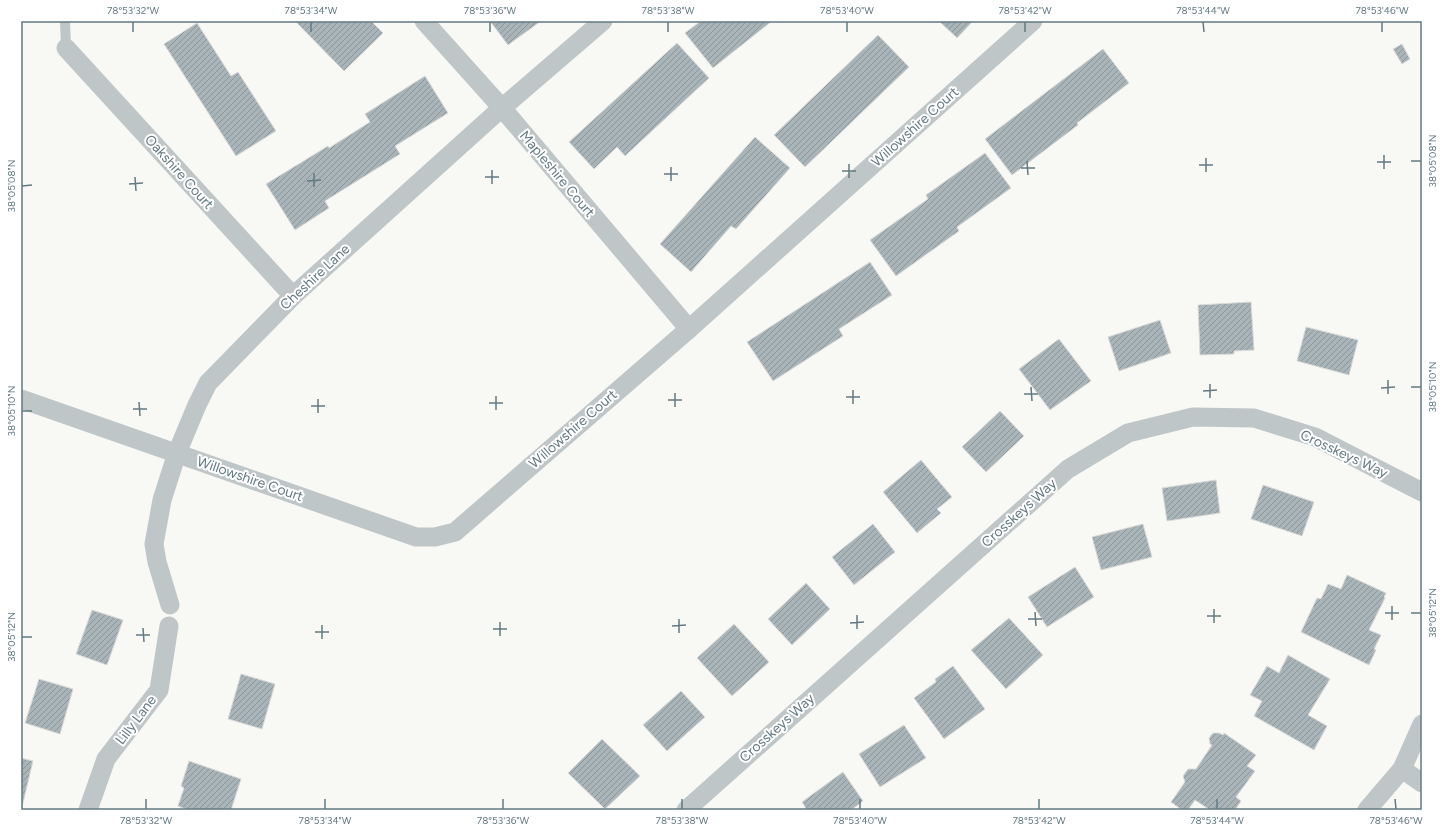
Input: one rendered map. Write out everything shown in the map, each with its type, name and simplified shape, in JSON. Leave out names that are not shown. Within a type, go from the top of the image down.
[{"type":"street","name":"Mapleshire Court","points":[[424,21],[502,108],[689,329]]},
{"type":"street","name":"Cheshire Lane","points":[[170,604],[157,562],[154,544],[162,500],[177,453],[208,383],[293,296],[502,108],[603,21]]},
{"type":"street","name":"Willowshire Court","points":[[21,398],[416,537],[435,537],[455,532],[689,329],[1033,21]]},
{"type":"street","name":"Oakshire Court","points":[[66,48],[293,296]]},
{"type":"street","name":"Crosskeys Way","points":[[686,810],[1068,469],[1128,433],[1193,417],[1254,418],[1315,437],[1422,492]]},
{"type":"street","name":"Lilly Lane","points":[[88,810],[106,759],[159,690],[169,626]]},
{"type":"street","points":[[1367,810],[1402,769],[1422,724]]},
{"type":"street","points":[[1402,769],[1422,783]]},
{"type":"lane","points":[[65,21],[66,48]]},
{"type":"building","points":[[295,21],[371,21],[383,33],[344,71]]},
{"type":"building","points":[[490,21],[541,21],[508,45]]},
{"type":"building","points":[[701,21],[772,21],[713,68],[685,33]]},
{"type":"building","points":[[939,21],[973,21],[957,38]]},
{"type":"building","points":[[197,23],[231,76],[238,72],[276,131],[236,156],[164,44]]},
{"type":"building","points":[[878,35],[909,67],[805,167],[774,135]]},
{"type":"building","points":[[677,43],[709,78],[625,156],[617,147],[594,169],[569,142]]},
{"type":"building","points":[[1402,44],[1410,59],[1402,64],[1393,49]]},
{"type":"building","points":[[1103,49],[1129,83],[1077,123],[1078,125],[1012,175],[985,139]]},
{"type":"building","points":[[425,76],[448,113],[395,146],[400,154],[325,201],[329,208],[295,230],[266,184],[328,146],[329,148],[370,122],[365,114]]},
{"type":"building","points":[[755,137],[790,168],[736,229],[731,226],[691,272],[660,244]]},
{"type":"building","points":[[985,153],[1011,188],[957,227],[959,231],[896,276],[870,240],[928,199],[926,195]]},
{"type":"building","points":[[870,262],[892,295],[839,329],[843,336],[773,381],[747,342]]},
{"type":"building","points":[[1251,302],[1254,350],[1234,351],[1234,354],[1200,355],[1198,305]]},
{"type":"building","points":[[1160,320],[1171,353],[1119,371],[1108,337]]},
{"type":"building","points":[[1306,327],[1358,340],[1349,375],[1297,361]]},
{"type":"building","points":[[1059,339],[1091,381],[1050,410],[1019,369]]},
{"type":"building","points":[[1000,411],[1024,436],[986,472],[962,447]]},
{"type":"building","points":[[921,460],[952,497],[937,509],[941,513],[917,533],[883,492]]},
{"type":"building","points":[[1216,480],[1220,513],[1167,521],[1162,488]]},
{"type":"building","points":[[1263,485],[1314,502],[1302,536],[1251,519]]},
{"type":"building","points":[[873,524],[895,552],[854,585],[832,557]]},
{"type":"building","points":[[1143,524],[1152,557],[1101,570],[1092,537]]},
{"type":"building","points":[[1075,567],[1094,597],[1047,627],[1028,597]]},
{"type":"building","points":[[1347,575],[1386,593],[1369,630],[1381,635],[1374,649],[1376,650],[1369,665],[1301,632],[1317,598],[1321,599],[1328,584],[1341,589]]},
{"type":"building","points":[[806,583],[830,609],[792,645],[768,619]]},
{"type":"building","points":[[92,610],[123,620],[107,665],[76,654]]},
{"type":"building","points":[[1009,618],[1043,655],[1006,689],[971,650]]},
{"type":"building","points":[[734,624],[769,662],[732,696],[697,658]]},
{"type":"building","points":[[1288,655],[1330,679],[1308,715],[1327,726],[1314,750],[1254,716],[1262,701],[1250,695],[1267,666],[1279,673]]},
{"type":"building","points":[[953,666],[985,709],[944,739],[914,698],[936,682],[935,679]]},
{"type":"building","points":[[241,674],[275,684],[262,729],[228,719]]},
{"type":"building","points":[[39,679],[73,689],[60,734],[25,723]]},
{"type":"building","points":[[681,691],[705,717],[667,751],[643,725]]},
{"type":"building","points":[[904,725],[926,758],[880,787],[859,754]]},
{"type":"building","points":[[1213,733],[1223,735],[1224,733],[1256,755],[1247,766],[1255,771],[1236,797],[1241,801],[1235,810],[1210,810],[1195,800],[1188,810],[1182,810],[1171,802],[1185,782],[1183,776],[1188,769],[1196,769],[1212,745],[1210,744],[1209,738]]},
{"type":"building","points":[[602,739],[640,776],[605,809],[568,773]]},
{"type":"building","points":[[21,758],[33,761],[22,807],[21,807]]},
{"type":"building","points":[[189,761],[241,779],[231,810],[188,810],[178,806],[184,788],[181,786]]},
{"type":"building","points":[[843,772],[863,801],[851,810],[807,810],[802,802]]}]
